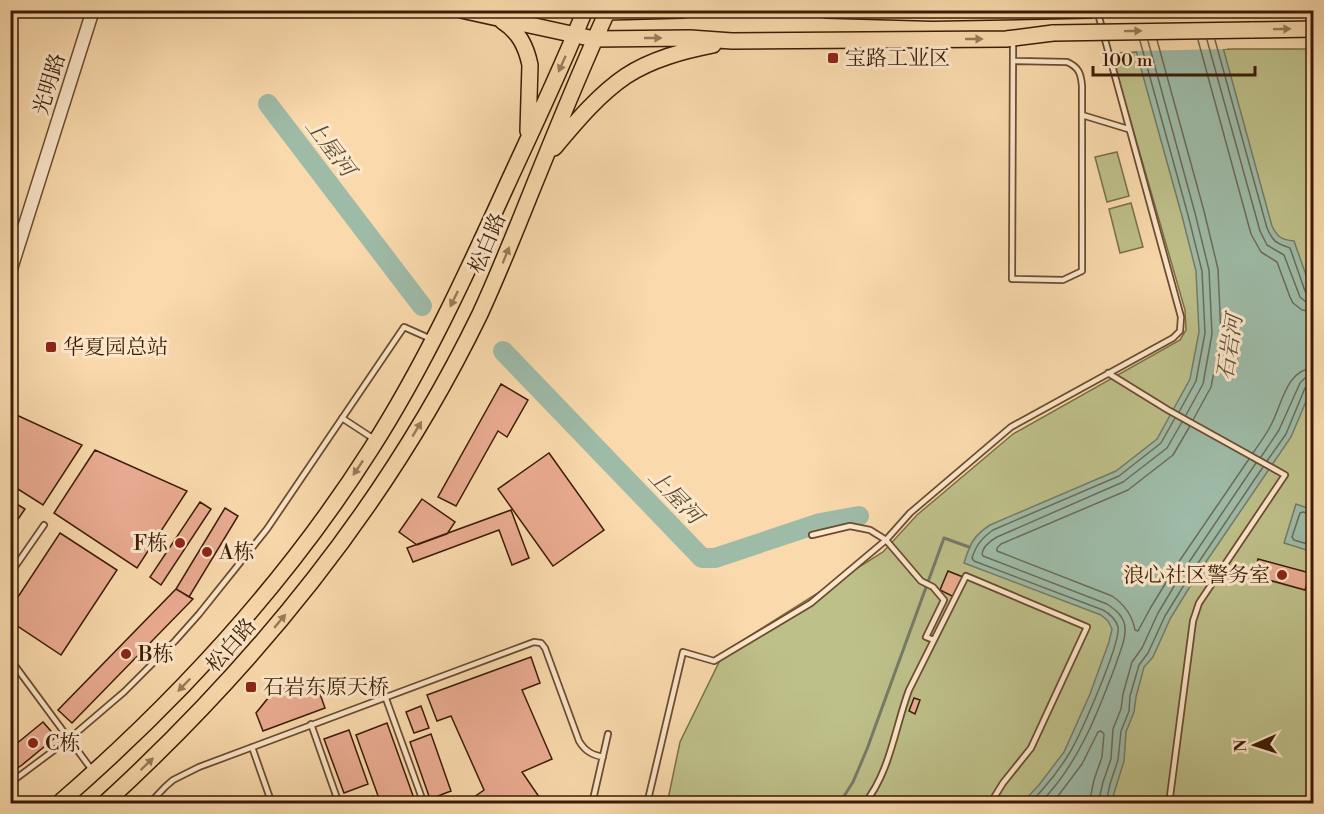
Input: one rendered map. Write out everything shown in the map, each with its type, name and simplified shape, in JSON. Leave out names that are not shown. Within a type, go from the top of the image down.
[{"type":"main road","points":[[461,10],[594,39],[1013,38],[1053,33],[1314,29]]},
{"type":"main road","name":"松白路","points":[[58,804],[94,773],[202,666],[269,589],[327,513],[376,440],[413,378],[453,302],[585,10]]},
{"type":"main road","points":[[604,11],[683,10]]},
{"type":"main road","points":[[826,10],[933,13],[1091,10]]},
{"type":"main road","name":"松白路","points":[[104,804],[178,733],[291,608],[319,574],[370,503],[417,430],[459,354],[497,276],[604,11]]},
{"type":"main road","points":[[494,18],[509,26],[519,35],[528,55],[530,65],[528,139]]},
{"type":"main road","points":[[542,165],[572,127],[626,76],[671,55],[732,40]]},
{"type":"street","name":"光明路","points":[[10,272],[93,10]]},
{"type":"lane","points":[[647,804],[682,652],[714,661],[811,603],[886,540],[910,513],[1011,427],[1173,338],[1180,331],[1181,317],[1097,10]]},
{"type":"lane","points":[[1013,38],[1012,279],[1063,279],[1082,271],[1081,75],[1074,65],[1067,62],[1013,61]]},
{"type":"lane","points":[[1082,115],[1128,129]]},
{"type":"lane","points":[[10,783],[69,739],[124,692],[199,614],[267,530],[404,327],[434,340]]},
{"type":"lane","points":[[1108,373],[1168,410],[1285,475],[1199,603],[1192,621],[1169,804]]},
{"type":"lane","points":[[342,418],[376,440]]},
{"type":"lane","points":[[10,574],[44,525]]},
{"type":"lane","points":[[812,535],[850,526],[870,530],[886,540],[921,581],[933,587],[944,600],[926,637],[934,640]]},
{"type":"lane","points":[[864,804],[881,777],[906,699],[966,576],[1087,627],[1031,748],[1003,783],[990,804]]},
{"type":"lane","points":[[149,804],[173,780],[199,767],[534,642],[545,648],[579,741],[588,752],[603,757]]},
{"type":"lane","points":[[10,659],[94,773]]},
{"type":"lane","points":[[385,696],[424,804]]},
{"type":"lane","points":[[311,724],[339,804]]},
{"type":"lane","points":[[592,804],[608,734]]},
{"type":"lane","points":[[252,747],[272,804]]},
{"type":"green space","points":[[1313,49],[1313,803],[667,804],[680,742],[724,652],[883,552],[917,515],[1013,434],[1180,340],[1186,330],[1185,310],[1111,53]]},
{"type":"green space","points":[[1117,152],[1129,196],[1107,202],[1095,157]]},
{"type":"green space","points":[[1131,203],[1143,247],[1120,253],[1109,209]]},
{"type":"water","name":"石岩河","points":[[1125,11],[1213,11],[1272,226],[1280,237],[1294,241],[1311,289],[1314,302],[1313,372],[1310,392],[1291,437],[1197,575],[1170,619],[1153,657],[1144,667],[1134,712],[1126,732],[1124,761],[1111,803],[1022,803],[1064,752],[1090,694],[1112,629],[1101,615],[964,563],[968,551],[976,537],[990,525],[1116,471],[1157,439],[1190,379],[1199,332],[1196,271]]},
{"type":"water","points":[[1296,504],[1313,510],[1313,552],[1284,543]]},
{"type":"pier","points":[[1122,10],[1216,10],[1227,49],[1133,51]]},
{"type":"building","points":[[501,384],[528,400],[507,437],[498,431],[456,506],[438,497]]},
{"type":"building","points":[[10,412],[82,445],[43,505],[10,484]]},
{"type":"building","points":[[95,450],[187,491],[137,568],[54,513]]},
{"type":"building","points":[[549,453],[604,530],[553,566],[498,489]]},
{"type":"building","points":[[422,499],[455,522],[447,534],[417,545],[399,532]]},
{"type":"building","points":[[10,500],[25,509],[10,531]]},
{"type":"building","name":"F栋","points":[[200,502],[211,509],[161,585],[150,577]]},
{"type":"building","name":"A栋","points":[[225,508],[238,516],[189,597],[176,589]]},
{"type":"building","points":[[511,510],[529,558],[512,565],[499,530],[413,562],[407,548]]},
{"type":"building","points":[[60,533],[117,570],[61,655],[10,621],[10,609]]},
{"type":"building","name":"浪心社区警务室","points":[[1258,559],[1310,573],[1305,590],[1254,576]]},
{"type":"building","points":[[948,571],[963,577],[954,597],[940,590]]},
{"type":"building","name":"B栋","points":[[176,589],[193,599],[72,723],[58,710]]},
{"type":"building","points":[[531,657],[540,683],[522,690],[552,759],[522,772],[544,804],[464,804],[484,790],[451,716],[437,721],[427,695]]},
{"type":"building","points":[[314,677],[325,708],[263,731],[256,713],[273,692]]},
{"type":"building","points":[[914,698],[920,700],[915,714],[909,711]]},
{"type":"building","points":[[421,706],[429,728],[414,733],[406,712]]},
{"type":"building","name":"C栋","points":[[43,722],[56,737],[10,773],[10,749]]},
{"type":"building","points":[[387,723],[416,804],[381,804],[356,735]]},
{"type":"building","points":[[349,730],[368,784],[344,793],[324,739]]},
{"type":"building","points":[[431,734],[451,791],[430,799],[410,742]]},
{"type":"building","points":[[373,796],[375,804],[353,804]]},
{"type":"building","points":[[328,797],[331,804],[311,804]]},
{"type":"waterway","name":"上屋河","points":[[268,104],[422,306]]},
{"type":"waterway","name":"上屋河","points":[[503,351],[702,558],[715,558],[820,523],[859,516]]},
{"type":"waterway","points":[[839,804],[853,782],[867,749],[944,538],[969,547]]},
{"type":"place","name":"宝路工业区","points":[[833,58]]},
{"type":"place","name":"华夏园总站","points":[[51,347]]},
{"type":"place","name":"F栋","points":[[180,543]]},
{"type":"place","name":"A栋","points":[[207,552]]},
{"type":"place","name":"浪心社区警务室","points":[[1282,575]]},
{"type":"place","name":"B栋","points":[[126,654]]},
{"type":"place","name":"石岩东原天桥","points":[[251,687]]},
{"type":"place","name":"C栋","points":[[33,743]]}]
